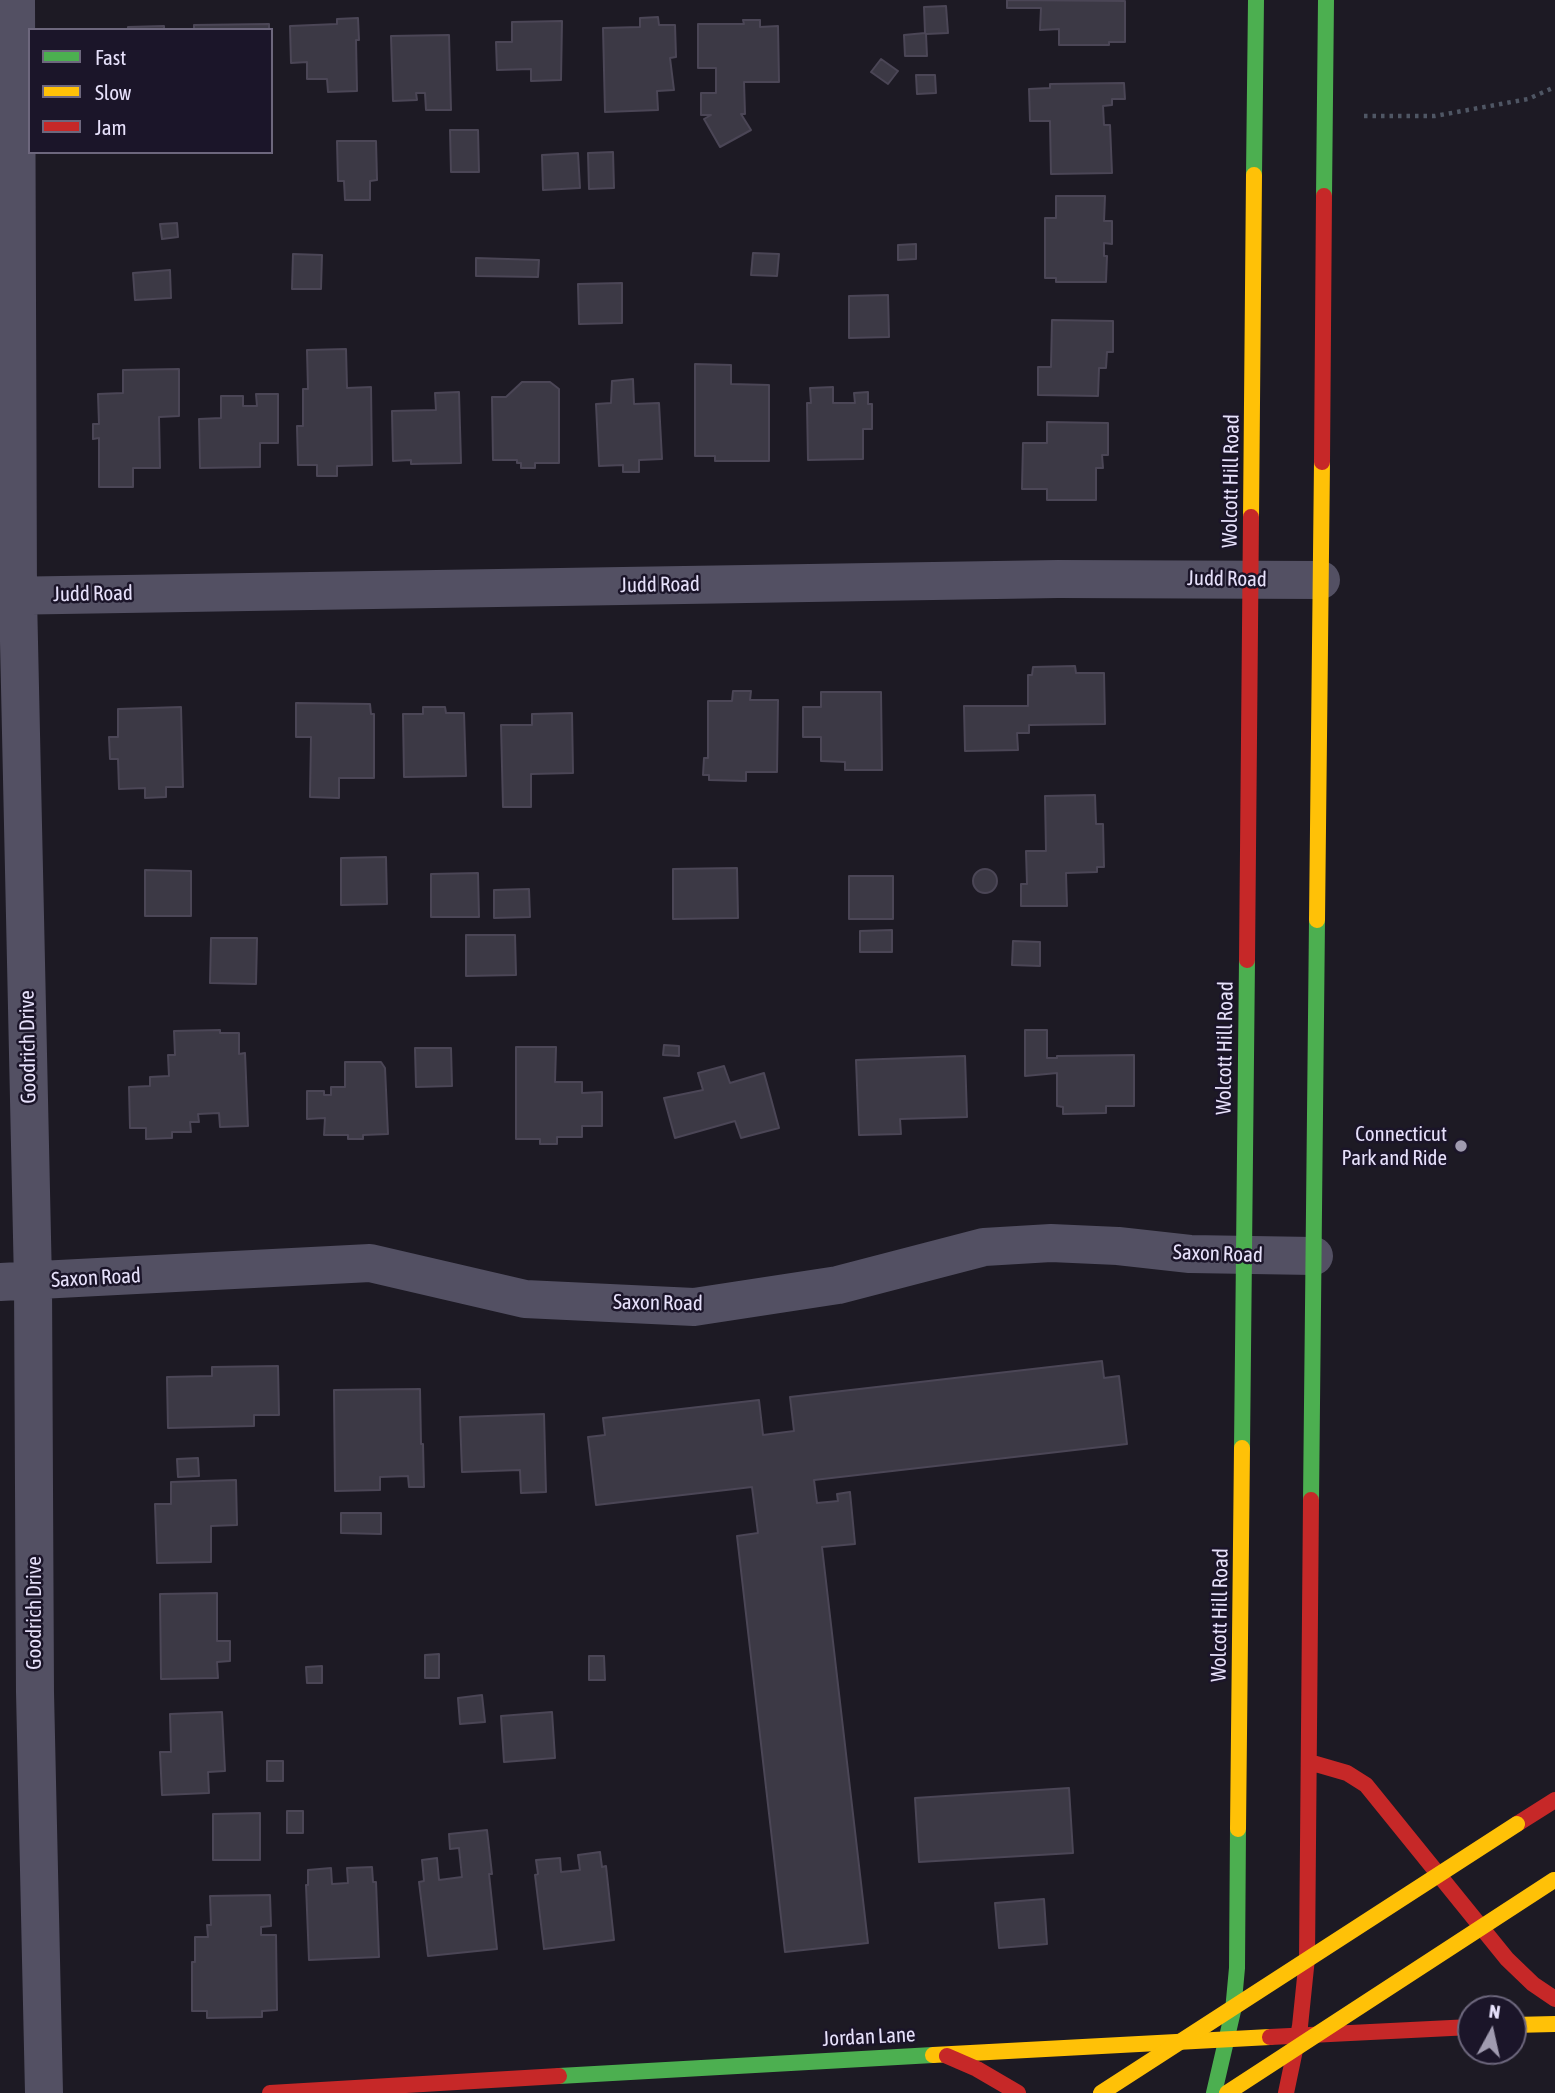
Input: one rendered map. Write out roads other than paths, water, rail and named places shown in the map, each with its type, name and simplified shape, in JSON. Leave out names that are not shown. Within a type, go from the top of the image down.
[{"type":"main road","name":"Wolcott Hill Road","points":[[1213,2093],[1233,2011],[1237,1968],[1256,0]]},
{"type":"main road","points":[[1286,2093],[1299,2035],[1307,1958],[1326,0]]},
{"type":"main road","points":[[1309,1762],[1347,1773],[1366,1785],[1507,1959],[1533,1984],[1555,1999]]},
{"type":"main road","points":[[1101,2093],[1555,1800]]},
{"type":"main road","points":[[1227,2093],[1554,1880]]},
{"type":"main road","points":[[1527,2025],[1555,2024]]},
{"type":"main road","name":"Jordan Lane","points":[[270,2093],[1227,2038],[1457,2028]]},
{"type":"main road","points":[[942,2054],[977,2069],[1018,2093]]},
{"type":"street","name":"Goodrich Drive","points":[[16,0],[9,596],[16,1282],[35,1692],[44,2093]]},
{"type":"street","name":"Judd Road","points":[[9,596],[1044,579],[1321,580]]},
{"type":"street","name":"Saxon Road","points":[[16,1282],[370,1262],[525,1299],[694,1307],[838,1285],[984,1247],[1051,1243],[1118,1246],[1190,1254],[1314,1256]]},
{"type":"place","name":"Connecticut Park and Ride","points":[[1461,1146]]}]
